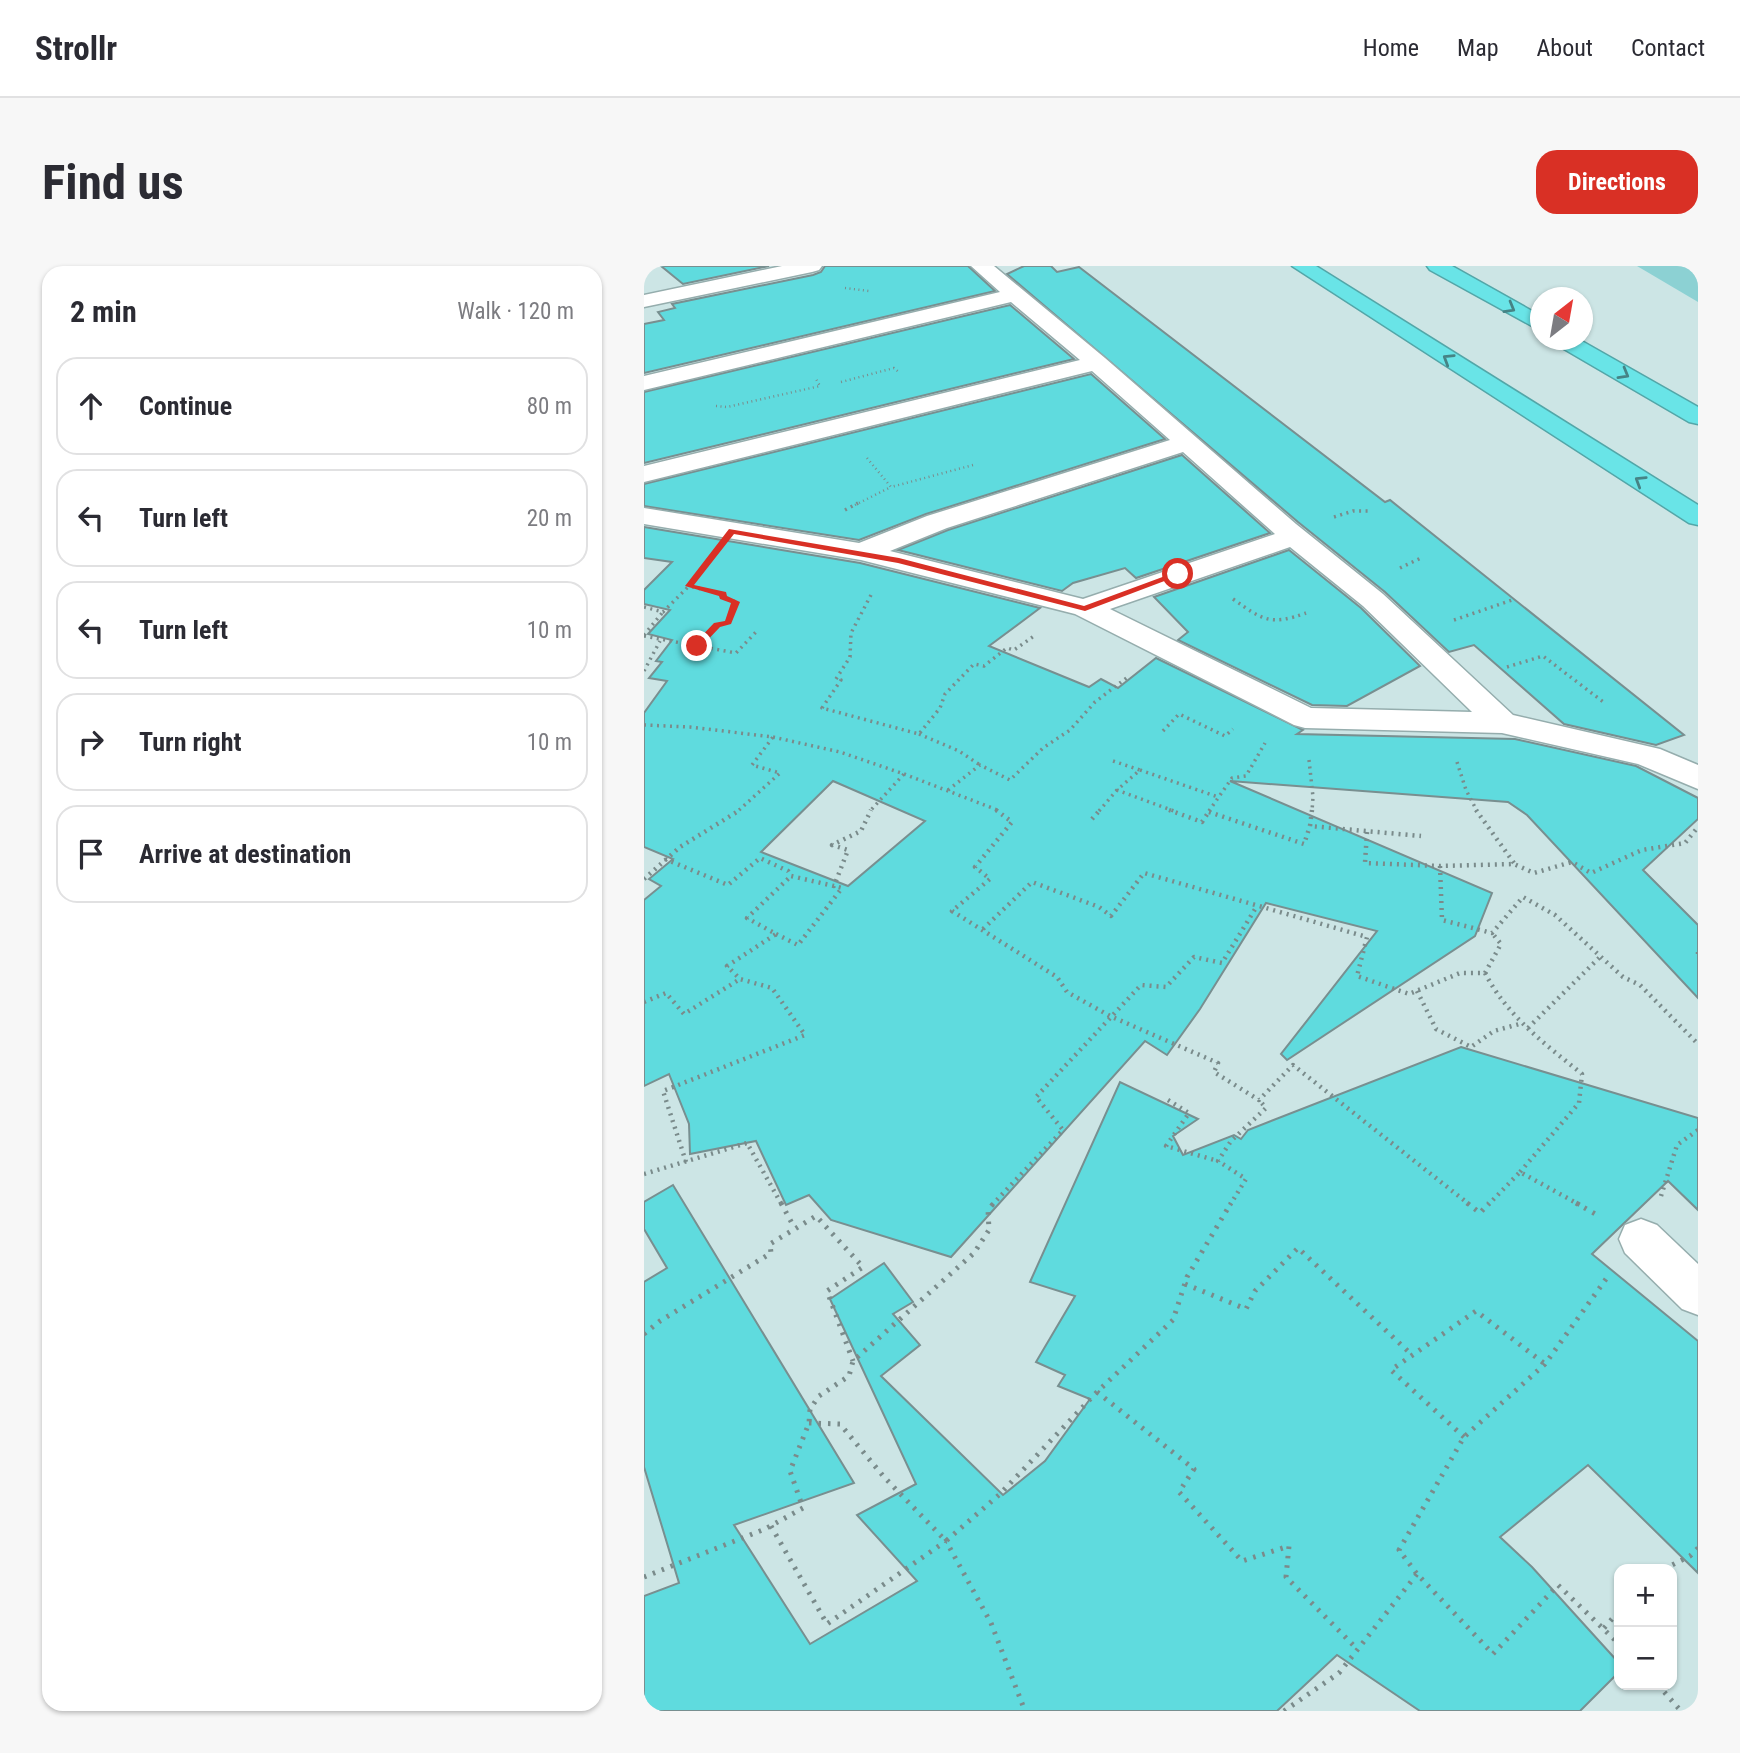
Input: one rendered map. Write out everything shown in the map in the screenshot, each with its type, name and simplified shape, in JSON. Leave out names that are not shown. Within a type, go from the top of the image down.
[{"type":"highway","points":[[1302,266],[1698,517]]},
{"type":"highway","points":[[1437,266],[1530,320]]},
{"type":"highway","points":[[1582,350],[1698,416]]},
{"type":"street","points":[[644,301],[812,266]]},
{"type":"street","points":[[981,266],[1097,363],[1294,537],[1411,633],[1502,723]]},
{"type":"street","points":[[644,383],[1015,295]]},
{"type":"street","points":[[644,474],[1097,363]]},
{"type":"street","points":[[862,552],[937,522],[1186,443]]},
{"type":"street","points":[[644,516],[862,552],[1073,605],[1305,718],[1502,723],[1648,756],[1698,778]]},
{"type":"street","points":[[1073,605],[1294,537]]},
{"type":"street","points":[[1641,1239],[1698,1294]]},
{"type":"path","points":[[844,426],[891,487],[973,465]]},
{"type":"path","points":[[732,531],[689,586],[644,636],[736,653],[756,632]]},
{"type":"path","points":[[899,560],[870,596],[855,624],[846,648],[850,657],[836,679],[841,680],[822,708],[919,734],[959,751],[1010,780],[1043,748],[1070,730],[1095,702],[1167,651]]},
{"type":"path","points":[[1178,574],[1211,600],[1232,599],[1266,621],[1278,623],[1306,613]]},
{"type":"path","points":[[689,586],[723,594],[723,597],[736,602],[728,622],[717,625],[697,646]]},
{"type":"path","points":[[1411,633],[1441,626],[1448,627],[1458,623],[1454,620],[1515,599]]},
{"type":"path","points":[[919,734],[940,708],[946,694],[974,664],[984,666],[1007,648],[1014,650],[1045,628],[1041,621],[1073,605]]},
{"type":"path","points":[[644,607],[663,612]]},
{"type":"path","points":[[644,671],[660,641]]},
{"type":"path","points":[[1465,687],[1510,665],[1543,656],[1609,706]]},
{"type":"path","points":[[1117,790],[1202,822],[1232,778],[1246,776],[1261,746],[1305,718],[1313,797],[1310,827],[1304,844],[1209,812]]},
{"type":"path","points":[[1448,721],[1459,774],[1485,827],[1514,864]]},
{"type":"path","points":[[644,725],[690,727],[773,737],[818,746],[904,774],[1000,811],[1012,822],[975,867],[990,879],[951,911],[1057,977],[1067,992],[1110,1016],[1218,1063],[1214,1072],[1259,1100],[1266,1108],[1231,1141],[1218,1161]]},
{"type":"path","points":[[644,879],[677,847],[710,826],[723,822],[780,773],[752,765],[773,737]]},
{"type":"path","points":[[1113,761],[1219,797]]},
{"type":"path","points":[[947,791],[980,765]]},
{"type":"path","points":[[1092,819],[1117,790],[1140,770]]},
{"type":"path","points":[[834,886],[848,850],[832,845],[861,831],[870,811],[904,774]]},
{"type":"path","points":[[1310,827],[1421,836]]},
{"type":"path","points":[[1367,832],[1365,863],[1440,866],[1514,864],[1534,873],[1572,862],[1591,873],[1642,850],[1685,844],[1698,827]]},
{"type":"path","points":[[665,859],[728,885],[760,858],[789,871],[790,876]]},
{"type":"path","points":[[1259,1100],[1293,1065],[1393,1147],[1480,1213],[1520,1172],[1579,1103],[1582,1074],[1525,1026],[1490,986],[1485,973],[1501,944],[1492,933],[1442,920],[1440,866]]},
{"type":"path","points":[[983,929],[1032,883],[1099,907],[1111,916],[1144,873],[1204,894],[1367,937],[1357,976],[1409,994],[1460,973],[1485,973]]},
{"type":"path","points":[[790,876],[842,888],[798,944],[747,918],[790,876]]},
{"type":"path","points":[[1492,933],[1523,897],[1556,915],[1623,977],[1640,985],[1695,1037],[1698,1044]]},
{"type":"path","points":[[644,1577],[771,1526],[803,1508],[790,1471],[808,1423],[810,1409],[819,1396],[849,1376],[853,1361],[974,1253],[989,1230],[988,1210],[1063,1130],[1035,1097],[1141,985],[1166,987],[1194,957],[1222,963],[1257,906]]},
{"type":"path","points":[[685,1162],[663,1091],[804,1035],[772,988],[740,979],[727,966],[776,934]]},
{"type":"path","points":[[1417,991],[1436,1029],[1471,1047],[1494,1031],[1525,1026],[1601,956]]},
{"type":"path","points":[[644,1002],[666,993],[684,1014],[740,979]]},
{"type":"path","points":[[771,1526],[827,1624],[946,1541],[1000,1494],[1097,1392],[1173,1320],[1185,1284],[1246,1179],[1218,1161],[1166,1146],[1189,1114],[1168,1100]]},
{"type":"path","points":[[1614,1639],[1558,1585],[1493,1654],[1417,1574],[1399,1550],[1464,1437],[1545,1364],[1594,1293],[1641,1239],[1658,1204],[1677,1145],[1698,1129]]},
{"type":"path","points":[[644,1174],[747,1143],[794,1227]]},
{"type":"path","points":[[1520,1172],[1641,1239]]},
{"type":"path","points":[[644,1334],[660,1321],[771,1253],[770,1244],[816,1216],[863,1267],[827,1291],[853,1361]]},
{"type":"path","points":[[1185,1284],[1246,1309],[1255,1291],[1298,1248],[1412,1355]]},
{"type":"path","points":[[1464,1437],[1391,1370],[1476,1311],[1545,1364]]},
{"type":"path","points":[[1097,1392],[1194,1469],[1179,1492],[1242,1561],[1289,1546],[1286,1577],[1357,1649]]},
{"type":"path","points":[[808,1423],[840,1424],[884,1477],[946,1541],[991,1623],[1025,1711]]},
{"type":"path","points":[[1674,1564],[1690,1556],[1698,1548]]},
{"type":"path","points":[[1284,1711],[1339,1673],[1417,1574]]},
{"type":"path","points":[[1604,1628],[1614,1617]]},
{"type":"path","points":[[1662,1690],[1681,1711]]},
{"type":"shaded area","points":[[1637,266],[1698,266],[1698,302]]},
{"type":"building","points":[[661,266],[769,266],[683,284]]},
{"type":"building","points":[[825,266],[968,266],[995,291],[644,373],[644,324],[664,320],[658,312],[675,308],[672,304],[813,275],[821,272]]},
{"type":"building","points":[[1024,266],[1051,266],[1057,272],[1079,267],[1385,502],[1390,500],[1684,735],[1656,745],[1564,724],[1474,645],[1449,652],[1385,592],[1298,522],[1007,274]]},
{"type":"building","points":[[1010,305],[1074,359],[644,463],[644,392]]},
{"type":"building","points":[[1091,374],[1165,439],[926,514],[859,540],[644,506],[644,484]]},
{"type":"building","points":[[1182,455],[1270,533],[1136,578],[1125,568],[1073,583],[1062,591],[898,550],[948,530]]},
{"type":"building","points":[[644,527],[860,563],[1040,608],[989,646],[1089,687],[1101,679],[1118,688],[1156,658],[1303,730],[1297,734],[1515,739],[1636,766],[1698,798],[1698,819],[1643,870],[1698,925],[1698,998],[1527,815],[1508,802],[1230,781],[1492,893],[1475,936],[1287,1060],[1281,1054],[1377,931],[1266,903],[1200,1009],[1167,1055],[1145,1041],[951,1257],[831,1220],[809,1195],[786,1205],[756,1141],[690,1154],[689,1124],[669,1074],[644,1086],[644,900],[661,886],[649,879],[673,859],[644,847],[644,713],[667,681],[649,678],[662,662],[656,661],[672,640],[648,634],[670,610],[644,604],[644,590],[672,562],[644,558]],"holes":[[[833,781],[925,821],[848,886],[761,852]]]},
{"type":"building","points":[[1289,550],[1361,608],[1420,666],[1347,706],[1312,705],[1178,640],[1188,632],[1154,597]]},
{"type":"building","points":[[1461,1047],[1698,1118],[1698,1210],[1668,1181],[1592,1254],[1698,1341],[1698,1573],[1588,1465],[1500,1537],[1532,1567],[1614,1657],[1614,1677],[1580,1711],[1420,1711],[1337,1655],[1277,1711],[644,1711],[644,1596],[679,1583],[644,1467],[644,1282],[667,1268],[644,1229],[644,1202],[673,1185],[854,1483],[734,1525],[810,1644],[917,1581],[857,1515],[916,1484],[830,1299],[884,1263],[913,1302],[893,1314],[920,1345],[881,1376],[1003,1495],[1045,1461],[1090,1399],[1058,1386],[1065,1375],[1036,1362],[1075,1296],[1030,1282],[1120,1082],[1198,1119],[1173,1136],[1183,1155],[1234,1135],[1241,1139],[1248,1130]]},
{"type":"route","points":[[697,646],[717,625],[728,622],[736,602],[723,597],[723,594],[689,586],[732,531],[899,560],[1085,608],[1178,574]]}]
